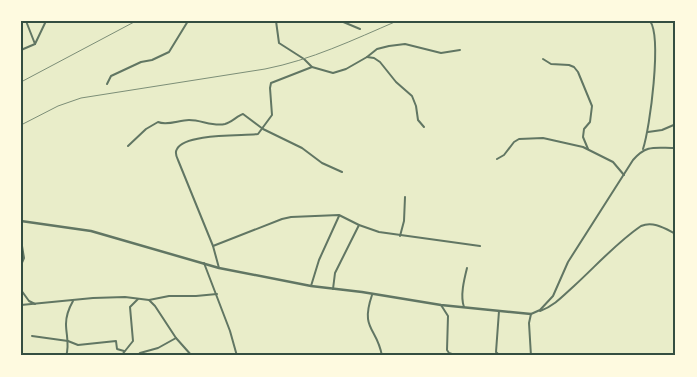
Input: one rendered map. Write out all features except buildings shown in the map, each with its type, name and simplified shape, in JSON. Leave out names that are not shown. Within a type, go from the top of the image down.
[{"type":"street","points":[[26,21],[35,44]]},
{"type":"street","points":[[21,50],[35,44],[46,21]]},
{"type":"street","points":[[107,84],[111,76],[169,52],[188,21]]},
{"type":"street","points":[[276,21],[279,43],[312,67],[333,73],[346,69],[378,49],[398,44],[415,46],[441,53],[460,50]]},
{"type":"street","points":[[342,21],[360,29]]},
{"type":"street","points":[[536,313],[552,296],[568,262],[633,160],[643,149],[648,132],[656,46],[653,25],[650,21]]},
{"type":"street","points":[[367,57],[374,58],[380,62],[396,82],[412,96],[418,120],[424,127]]},
{"type":"street","points":[[544,59],[551,64],[570,65],[578,72],[592,106],[590,122],[584,129],[583,137],[590,151]]},
{"type":"street","points":[[219,268],[213,246],[176,151],[182,144],[209,136],[256,134],[263,129],[273,112],[271,83],[312,67]]},
{"type":"street","points":[[128,146],[146,129],[158,122],[164,124],[190,120],[211,124],[224,124],[243,114],[263,129],[302,148],[322,164],[342,172]]},
{"type":"street","points":[[648,132],[662,130],[676,124]]},
{"type":"street","points":[[497,159],[504,155],[514,142],[524,137],[543,138],[579,146],[590,151],[614,162],[624,175]]},
{"type":"street","points":[[643,149],[676,148]]},
{"type":"street","points":[[400,236],[404,221],[405,197]]},
{"type":"street","points":[[213,246],[291,217],[339,215],[379,232],[480,246]]},
{"type":"street","points":[[311,286],[319,260],[339,215]]},
{"type":"street","points":[[21,226],[22,222],[91,231],[219,268],[311,286],[362,292],[441,306],[531,314],[550,308],[621,242],[641,226],[646,224],[658,225],[676,234]]},
{"type":"street","points":[[333,289],[335,273],[359,225]]},
{"type":"street","points":[[21,240],[24,258],[21,265]]},
{"type":"street","points":[[204,263],[217,294],[237,356]]},
{"type":"street","points":[[466,308],[463,306],[462,301],[467,268]]},
{"type":"street","points":[[21,290],[29,301],[35,304]]},
{"type":"street","points":[[21,306],[125,297],[149,300],[169,296],[217,294]]},
{"type":"street","points":[[372,294],[367,320],[380,347],[382,356]]},
{"type":"street","points":[[121,356],[133,341],[130,307],[138,299]]},
{"type":"street","points":[[149,300],[156,306],[176,338],[192,356]]},
{"type":"street","points":[[66,356],[68,341],[66,323],[72,301]]},
{"type":"street","points":[[441,306],[448,316],[447,350],[445,356]]},
{"type":"street","points":[[496,356],[498,311]]},
{"type":"street","points":[[531,314],[529,323],[531,356]]},
{"type":"street","points":[[32,336],[68,341],[78,345],[116,341],[117,349],[124,351]]},
{"type":"street","points":[[137,356],[140,353],[158,348],[176,338]]},
{"type":"street","points":[[447,350],[458,356]]},
{"type":"street","points":[[496,352],[500,356]]},
{"type":"railway","points":[[21,82],[136,21]]},
{"type":"railway","points":[[21,125],[58,106],[81,98],[282,65],[332,49],[397,21]]}]
